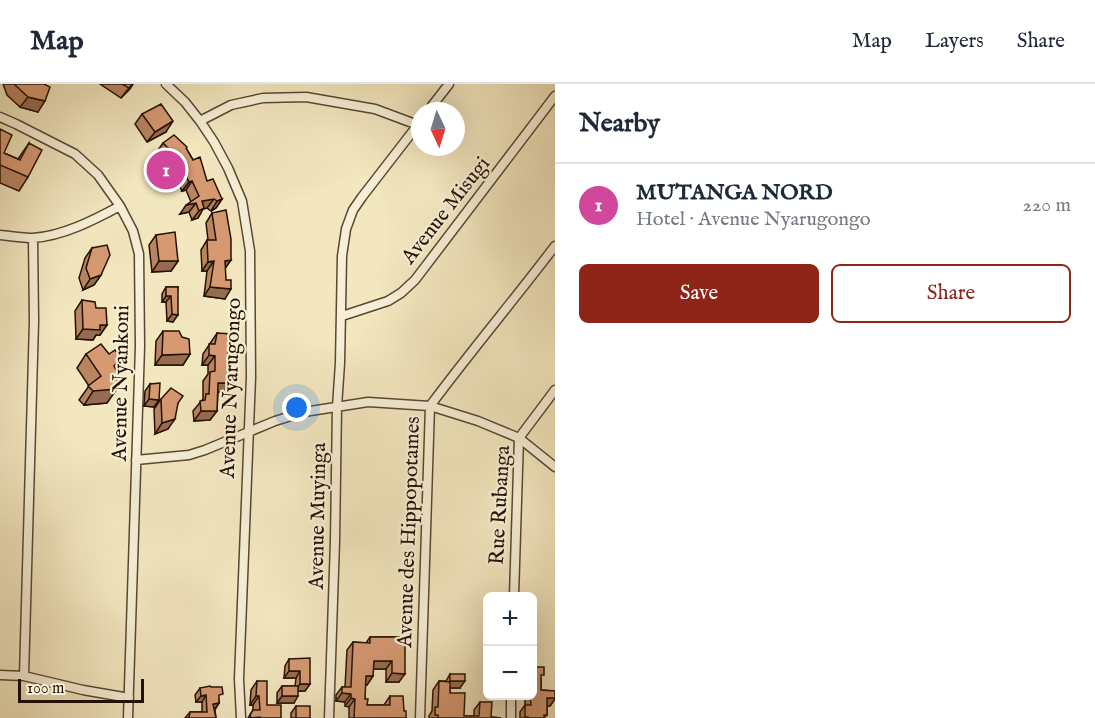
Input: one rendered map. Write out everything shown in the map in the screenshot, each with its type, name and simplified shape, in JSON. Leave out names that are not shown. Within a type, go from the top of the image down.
[{"type":"street","name":"Avenue Nyarugongo","points":[[166,84],[185,102],[200,121],[228,168],[243,201],[250,251],[251,366],[239,679],[241,718]]},
{"type":"street","points":[[435,102],[449,84]]},
{"type":"street","name":"Avenue Misugi","points":[[342,316],[388,301],[415,280],[555,96]]},
{"type":"street","points":[[200,121],[231,105],[263,98],[306,97],[375,109],[411,120]]},
{"type":"street","name":"Avenue Nyankoni","points":[[0,117],[75,154],[98,175],[120,206],[133,231],[139,254],[140,346],[128,718]]},
{"type":"street","name":"Avenue Muyinga","points":[[329,718],[342,256],[346,229],[353,210],[411,134]]},
{"type":"street","points":[[0,235],[33,238],[56,233],[120,206]]},
{"type":"street","points":[[24,676],[34,321],[33,238]]},
{"type":"street","name":"Avenue des Hippopotames","points":[[420,718],[430,406],[555,246]]},
{"type":"street","name":"Rue Rubanga","points":[[514,592],[519,438],[555,390]]},
{"type":"street","points":[[136,460],[189,455],[248,431],[304,412],[368,402],[430,406],[478,421],[519,438],[555,467]]},
{"type":"street","points":[[0,675],[24,676],[129,698]]},
{"type":"street","points":[[511,718],[512,700]]},
{"type":"building","points":[[14,84],[44,84],[50,87],[45,101],[28,97]]},
{"type":"building","points":[[161,104],[173,121],[155,132],[142,114]]},
{"type":"building","points":[[0,129],[12,135],[4,153],[20,160],[29,143],[42,150],[28,177],[0,165]]},
{"type":"building","points":[[174,135],[187,147],[193,160],[200,157],[207,181],[213,179],[222,199],[202,201],[204,208],[199,211],[196,203],[186,205],[199,196],[176,156],[163,143]]},
{"type":"building","points":[[226,210],[231,239],[231,260],[225,261],[226,280],[231,280],[231,289],[210,287],[214,261],[208,262],[207,240],[216,240],[212,213]]},
{"type":"building","points":[[175,232],[178,261],[159,261],[156,235]]},
{"type":"building","points":[[107,245],[110,255],[101,275],[90,279],[86,268],[92,248]]},
{"type":"building","points":[[166,287],[178,287],[178,315],[172,314],[171,296],[166,296]]},
{"type":"building","points":[[82,300],[95,302],[96,308],[106,308],[107,325],[100,325],[100,330],[83,329]]},
{"type":"building","points":[[163,331],[179,331],[182,337],[189,339],[190,354],[162,355]]},
{"type":"building","points":[[217,333],[231,334],[231,346],[228,346],[230,383],[218,383],[217,411],[201,411],[200,401],[205,400],[206,394],[209,394],[210,372],[215,371],[215,356],[209,355],[209,344],[215,344]]},
{"type":"building","points":[[101,344],[109,354],[115,350],[121,359],[114,366],[121,380],[117,381],[117,389],[93,391],[88,386],[101,376],[86,354]]},
{"type":"building","points":[[160,383],[159,400],[149,399],[150,384]]},
{"type":"building","points":[[171,388],[183,396],[178,403],[175,419],[162,423],[161,399]]},
{"type":"building","points":[[370,637],[405,637],[405,674],[392,673],[392,661],[374,661],[373,676],[366,676],[365,699],[368,699],[367,705],[390,705],[390,696],[403,696],[406,718],[354,718],[355,699],[351,698],[351,694],[342,693],[342,687],[351,687],[353,642],[370,643]]},
{"type":"building","points":[[310,658],[310,684],[300,684],[300,671],[289,671],[289,659]]},
{"type":"building","points":[[537,667],[544,667],[544,675],[541,675],[541,690],[555,691],[555,698],[547,698],[547,715],[544,715],[544,718],[525,717],[525,705],[531,705],[530,700],[537,700]]},
{"type":"building","points":[[450,674],[465,674],[465,681],[450,681]]},
{"type":"building","points":[[257,681],[267,681],[267,705],[281,705],[281,718],[251,718],[253,710],[260,710],[259,696],[256,696]]},
{"type":"building","points":[[439,681],[450,682],[450,693],[465,693],[464,716],[479,716],[480,702],[492,702],[491,717],[501,718],[438,718],[438,715],[435,715],[435,707],[438,707]]},
{"type":"building","points":[[282,686],[298,686],[298,696],[282,696]]},
{"type":"building","points":[[222,687],[223,694],[219,695],[219,703],[213,704],[216,718],[189,718],[190,712],[207,712],[206,695],[201,696],[200,688]]},
{"type":"building","points":[[296,706],[310,706],[310,718],[296,718]]},
{"type":"place","name":"MUTANGA NORD","points":[[166,170]]}]
